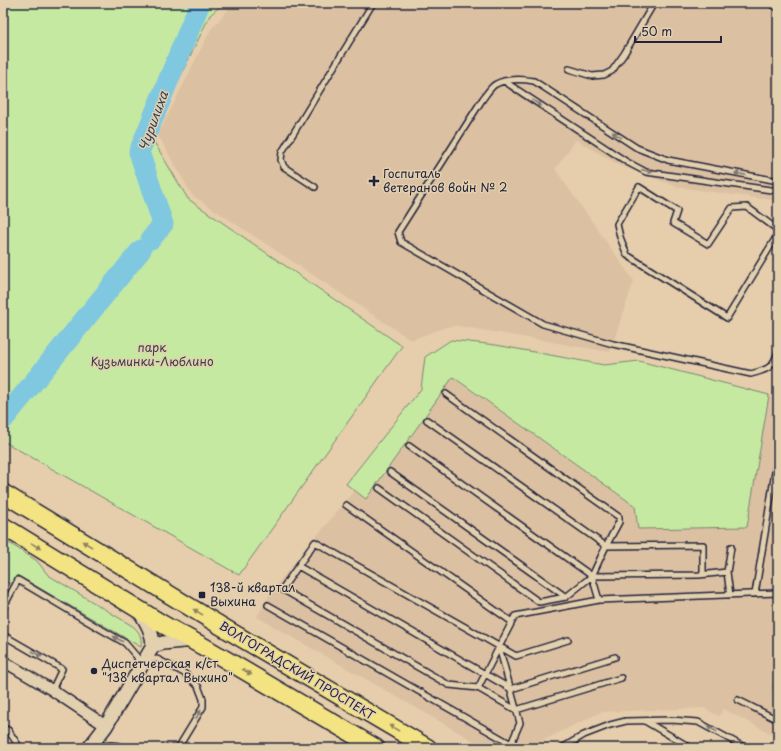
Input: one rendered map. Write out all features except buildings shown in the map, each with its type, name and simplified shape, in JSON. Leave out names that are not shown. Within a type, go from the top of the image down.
[{"type":"main road","name":"ВОЛГОГРАДСКИЙ ПРОСПЕКТ","points":[[3,493],[221,626],[428,748]]},
{"type":"main road","points":[[3,526],[139,609],[376,748]]},
{"type":"street","points":[[89,748],[106,726],[153,646],[153,638],[150,628],[139,609]]},
{"type":"street","points":[[153,646],[163,643],[193,640]]},
{"type":"street","points":[[3,661],[52,690],[106,726]]},
{"type":"lane","points":[[315,187],[284,167],[281,160],[282,152],[373,3]]},
{"type":"lane","points":[[569,69],[592,76],[604,75],[612,71],[624,54],[654,3]]},
{"type":"lane","points":[[769,3],[778,8]]},
{"type":"lane","points":[[778,182],[668,160],[652,155],[637,148],[534,81],[520,79],[496,84],[482,100],[398,232],[401,242],[543,324],[613,344],[751,374],[765,370],[774,364],[778,352]]},
{"type":"lane","points":[[504,82],[627,162],[646,172],[778,190]]},
{"type":"lane","points":[[778,230],[747,207],[732,208],[708,244],[673,223],[677,211],[639,187],[617,224],[627,256],[727,318],[778,234]]},
{"type":"lane","points":[[379,488],[539,602],[566,597],[592,576],[606,546],[620,522],[619,517],[446,394]]},
{"type":"lane","points":[[427,420],[606,546],[703,545],[703,574]]},
{"type":"lane","points":[[408,446],[592,576],[703,574],[727,572]]},
{"type":"lane","points":[[755,594],[778,454]]},
{"type":"lane","points":[[390,472],[566,597]]},
{"type":"lane","points":[[346,505],[512,622]]},
{"type":"lane","points":[[568,640],[516,656],[315,542],[282,589],[449,685],[478,688],[516,710],[621,678]]},
{"type":"lane","points":[[730,595],[727,572],[731,547]]},
{"type":"lane","points":[[298,566],[511,689],[615,657]]},
{"type":"lane","points":[[592,576],[599,600]]},
{"type":"lane","points":[[3,608],[18,580],[125,643],[142,665],[157,659],[184,673],[198,686],[203,699],[203,707],[178,748]]},
{"type":"lane","points":[[478,688],[515,616],[599,600],[778,592]]},
{"type":"lane","points":[[268,605],[512,746],[520,723],[499,647]]},
{"type":"lane","points":[[3,635],[62,669],[52,690]]},
{"type":"lane","points":[[738,700],[778,720]]},
{"type":"lane","points":[[562,748],[584,735],[610,725],[626,721],[698,722],[746,748]]},
{"type":"lane","points":[[645,721],[690,748]]},
{"type":"lane","points":[[3,728],[8,730],[20,748]]},
{"type":"lane","points":[[98,748],[102,746],[116,745],[124,748]]},
{"type":"shaded area","name":"Госпиталь ветеранов войн № 2","points":[[234,3],[778,3],[778,201],[677,187],[619,165],[576,140],[555,169],[634,281],[610,352],[458,326],[446,327],[411,340],[192,195],[158,135],[211,29]]},
{"type":"shaded area","points":[[452,377],[635,506],[638,529],[747,527],[769,395],[778,396],[778,737],[723,709],[719,716],[703,708],[601,712],[540,742],[512,748],[486,748],[257,617],[273,589],[354,491],[366,499]]},
{"type":"green space","name":"парк Кузьминки-Люблино","points":[[3,3],[224,3],[210,15],[151,137],[188,199],[402,346],[239,575],[3,441]]},
{"type":"green space","points":[[451,340],[496,345],[604,365],[639,361],[769,395],[747,527],[638,529],[635,506],[453,377],[366,499],[346,484],[421,389],[425,357]]},
{"type":"green space","points":[[3,539],[37,561],[48,575],[134,627],[140,636],[141,647],[17,575],[10,584],[3,580]]},
{"type":"waterway","name":"Чурилиха","points":[[151,239],[163,224],[139,152],[200,3]]},
{"type":"waterway","name":"Чурилиха","points":[[3,420],[141,250]]},
{"type":"place","name":"Госпиталь ветеранов войн № 2","points":[[374,181]]},
{"type":"place","name":"138-й квартал Выхина","points":[[202,595]]},
{"type":"place","name":"Диспетчерская к/ст \"138 квартал Выхино\"","points":[[94,671]]}]
